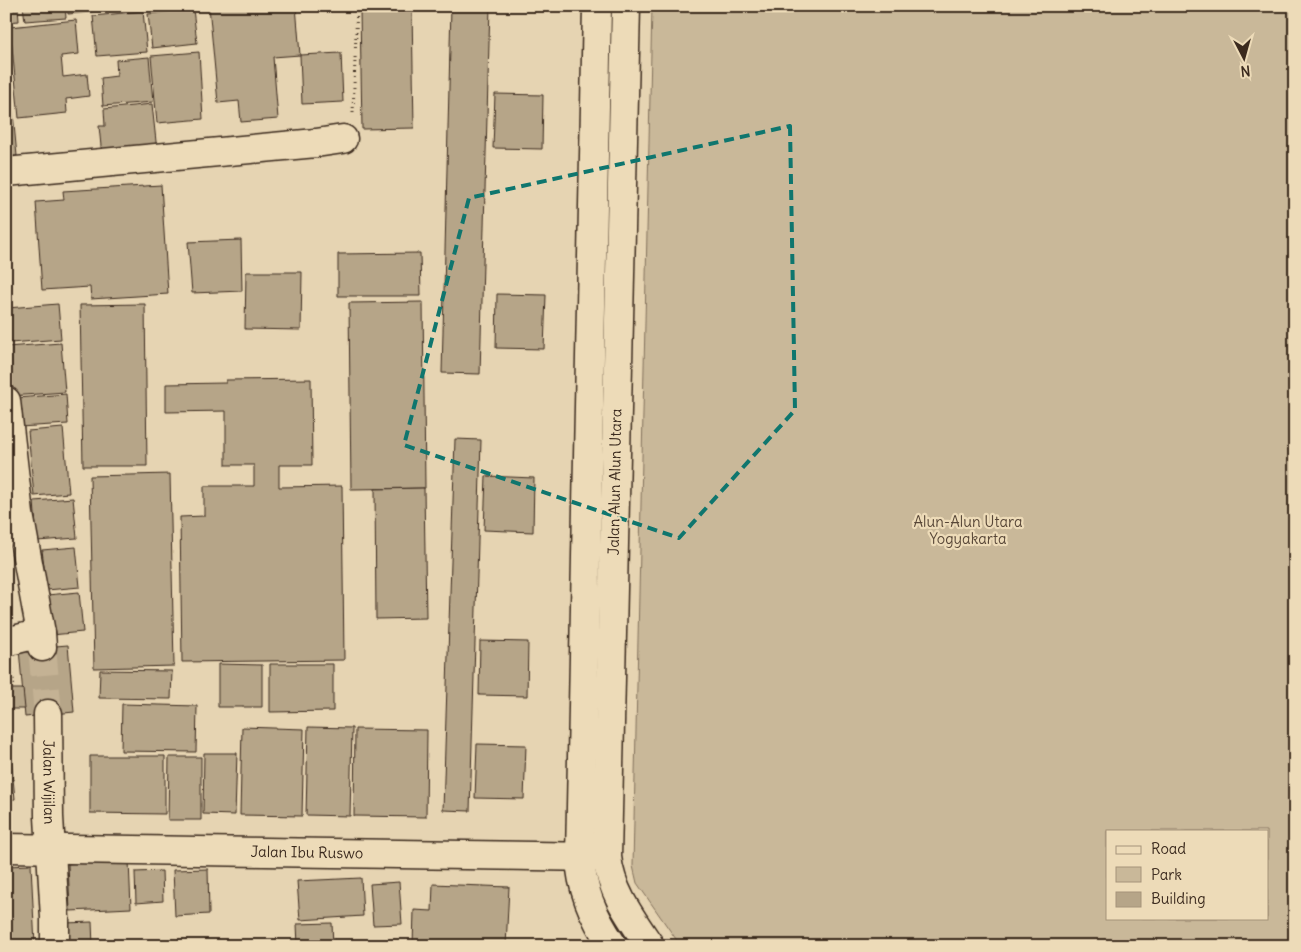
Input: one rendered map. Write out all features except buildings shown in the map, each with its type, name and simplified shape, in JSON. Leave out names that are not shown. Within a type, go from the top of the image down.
[{"type":"street","name":"Jalan Alun Alun Utara","points":[[597,6],[580,857],[582,875],[588,895],[598,919],[613,946]]},
{"type":"street","name":"Jalan Alun Alun Utara","points":[[626,6],[607,857],[611,879],[621,903],[650,946]]},
{"type":"street","points":[[6,172],[342,139]]},
{"type":"street","points":[[6,401],[19,514],[42,640],[6,642]]},
{"type":"street","points":[[588,452],[615,452]]},
{"type":"street","name":"Jalan Wijilan","points":[[48,714],[55,946]]},
{"type":"street","name":"Jalan Ibu Ruswo","points":[[6,848],[607,857]]},
{"type":"path","points":[[342,139],[350,133],[353,118],[357,6]]},
{"type":"highlighted area","points":[[790,126],[795,410],[679,538],[404,445],[469,198]]},
{"type":"green space","name":"Alun-Alun Utara Yogyakarta","points":[[652,6],[1295,6],[1295,946],[682,946],[637,883],[633,866]]},
{"type":"tunnel","points":[[42,647],[48,714]]}]
